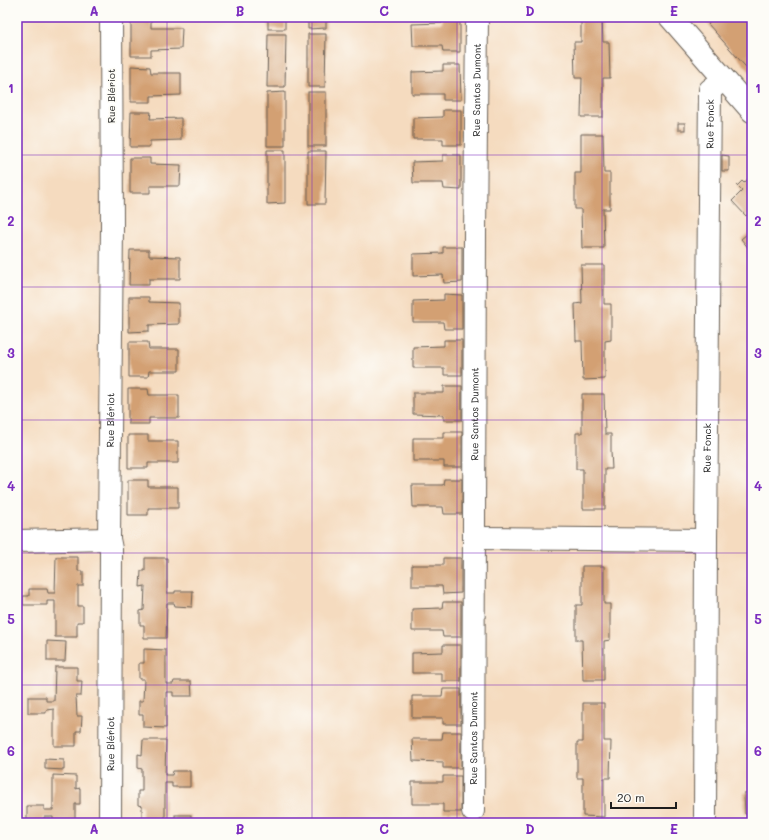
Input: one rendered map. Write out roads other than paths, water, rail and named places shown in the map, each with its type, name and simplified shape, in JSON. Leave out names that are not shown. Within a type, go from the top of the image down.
[{"type":"street","name":"Rue Blériot","points":[[110,823],[111,549],[109,539],[112,226],[111,17]]},
{"type":"street","name":"Rue Santos Dumont","points":[[473,811],[477,17]]},
{"type":"street","points":[[670,17],[752,111]]},
{"type":"street","name":"Rue Fonck","points":[[705,823],[710,90],[724,79]]},
{"type":"street","points":[[474,538],[706,540]]},
{"type":"street","points":[[17,540],[109,539]]}]
